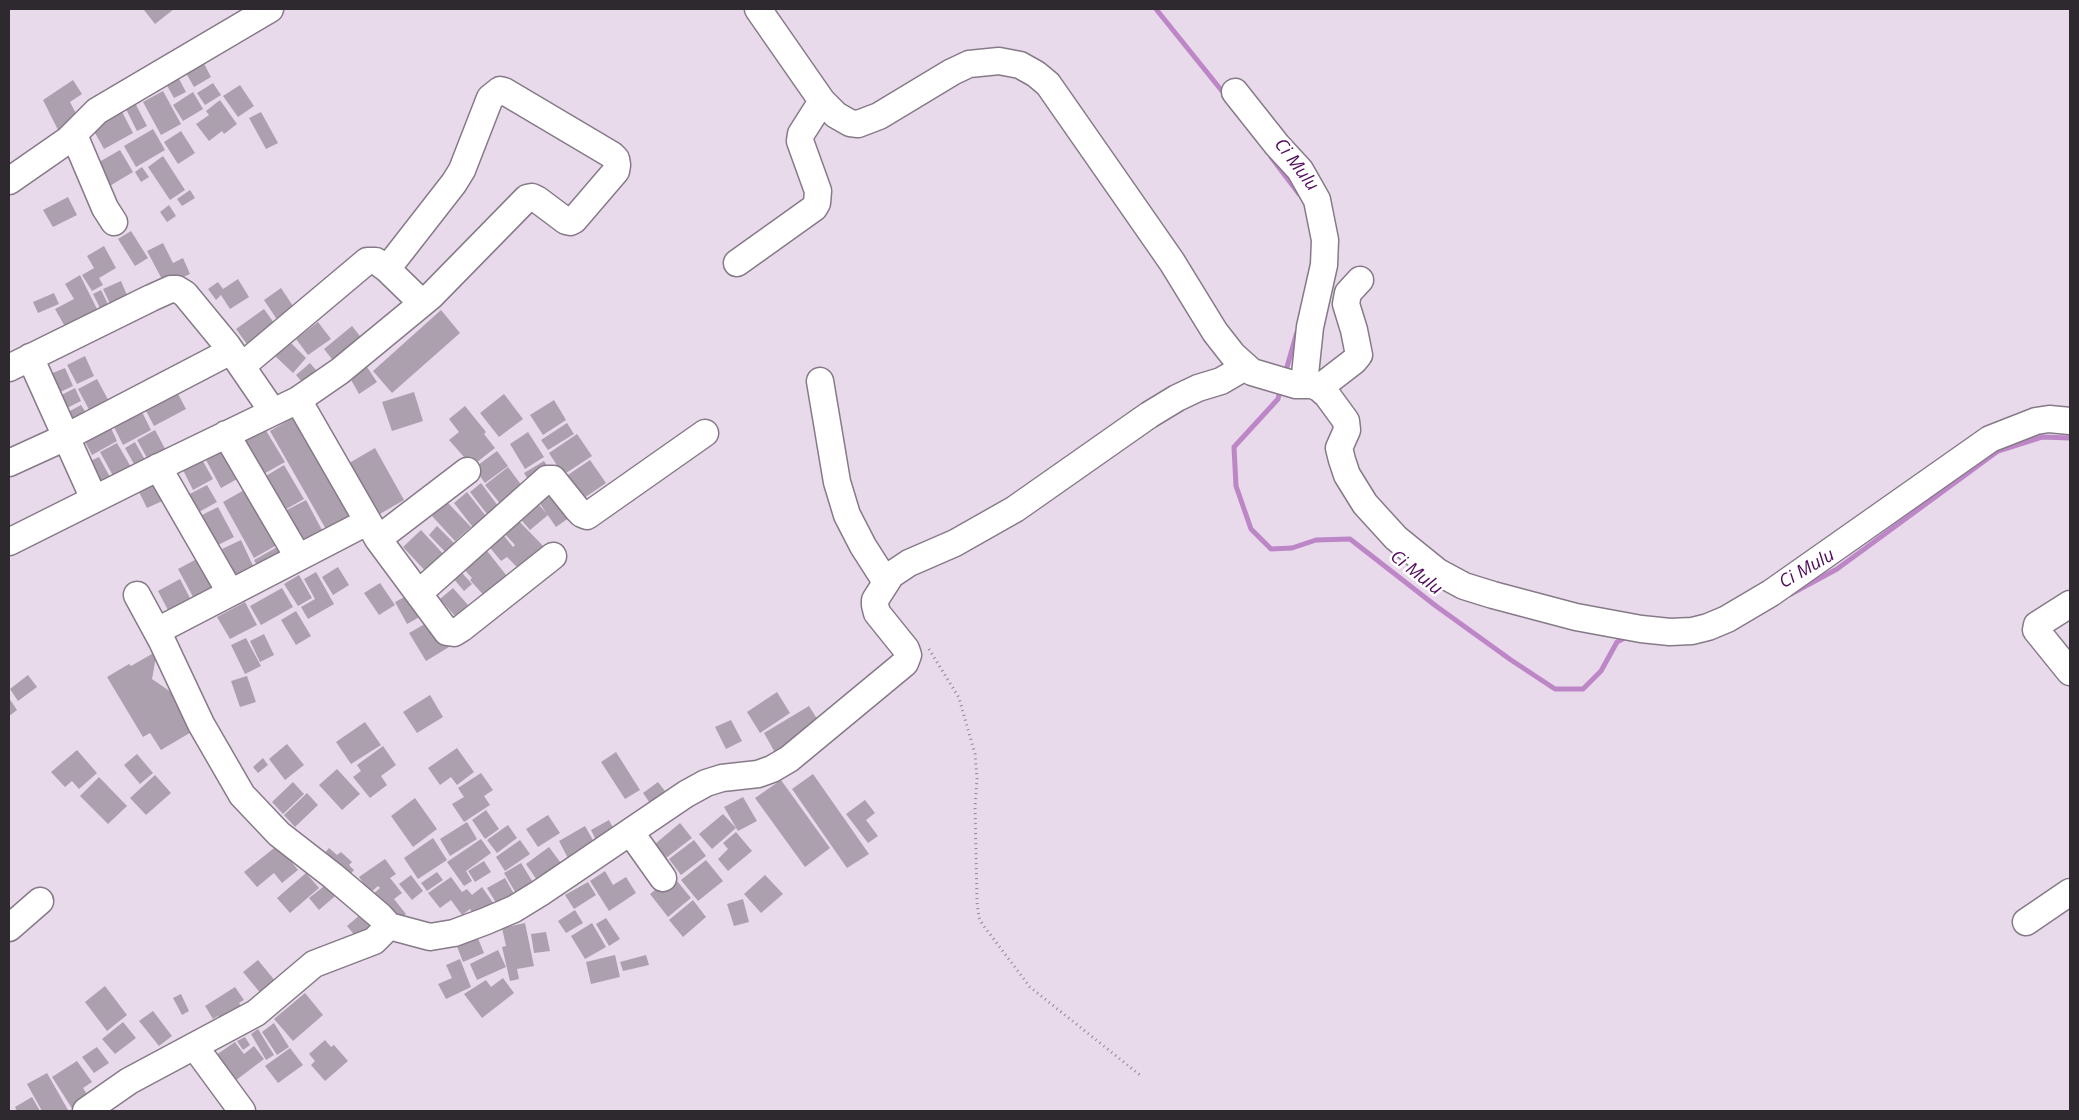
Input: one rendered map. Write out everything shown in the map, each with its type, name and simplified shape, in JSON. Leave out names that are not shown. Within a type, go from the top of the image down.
[{"type":"street","points":[[9,181],[46,157],[74,135],[97,112],[270,9]]},
{"type":"street","points":[[758,9],[822,101],[843,120],[858,124],[893,108],[952,72],[969,64],[999,61],[1020,65],[1036,74],[1048,84],[1138,212],[1172,262],[1215,332],[1253,371],[1306,386],[1327,395],[1346,421],[1347,430],[1340,448],[1340,454],[1347,475],[1359,496],[1396,538],[1438,572],[1464,586],[1541,608],[1641,629],[1670,632],[1692,631],[1708,627],[1749,607],[1990,439],[2036,421],[2050,419],[2070,421]]},
{"type":"street","points":[[9,542],[158,467],[298,400],[340,371],[422,303],[527,198],[532,197],[538,200],[570,222],[574,220],[616,171],[616,160],[612,155],[500,90],[490,98],[462,170],[454,183],[387,269]]},
{"type":"street","points":[[1235,92],[1277,145],[1300,170],[1317,200],[1325,240],[1324,265],[1310,327],[1306,386]]},
{"type":"street","points":[[737,263],[814,208],[818,203],[818,191],[800,141],[801,134],[822,101]]},
{"type":"street","points":[[74,135],[105,208],[114,222]]},
{"type":"street","points":[[9,463],[236,359],[362,263],[372,260],[387,269],[422,303]]},
{"type":"street","points":[[1306,386],[1354,361],[1359,354],[1346,304],[1348,293],[1360,280]]},
{"type":"street","points":[[94,499],[66,437],[19,362],[171,289],[177,289],[185,294],[236,359],[272,412]]},
{"type":"street","points":[[137,594],[157,631],[201,724],[242,794],[279,834],[333,876],[389,926],[430,937],[454,933],[514,909],[631,833],[686,794],[706,783],[722,778],[758,774],[790,759],[902,667],[907,659],[906,649],[877,613],[874,600],[897,569],[955,543],[1015,509],[1149,415],[1191,391],[1253,371]]},
{"type":"street","points":[[820,381],[837,482],[847,515],[867,553],[886,582]]},
{"type":"street","points":[[298,400],[373,530],[397,567],[419,593],[447,632],[454,633],[552,556]]},
{"type":"street","points":[[419,593],[547,479],[553,479],[577,509],[587,516],[705,433]]},
{"type":"street","points":[[226,434],[298,557]]},
{"type":"street","points":[[158,467],[230,592]]},
{"type":"street","points":[[157,631],[298,557],[373,530],[468,471]]},
{"type":"street","points":[[2070,604],[2037,625],[2036,630],[2070,672]]},
{"type":"street","points":[[631,833],[662,878]]},
{"type":"street","points":[[2026,922],[2070,892]]},
{"type":"street","points":[[9,928],[40,901]]},
{"type":"street","points":[[86,1111],[129,1081],[256,1013],[314,964],[374,940],[389,926]]},
{"type":"street","points":[[195,1047],[242,1111]]},
{"type":"path","points":[[906,649],[921,644],[928,649],[958,698],[975,754],[977,780],[975,807],[977,902],[978,912],[983,925],[1030,987],[1140,1075]]},
{"type":"building","points":[[145,9],[174,9],[155,24]]},
{"type":"building","points":[[200,56],[211,77],[194,87],[182,66]]},
{"type":"building","points":[[177,75],[186,92],[174,98],[165,82]]},
{"type":"building","points":[[73,80],[82,94],[70,102],[82,125],[61,136],[43,100]]},
{"type":"building","points":[[213,83],[221,95],[205,105],[197,93]]},
{"type":"building","points":[[240,85],[254,106],[238,117],[223,96]]},
{"type":"building","points":[[163,91],[181,124],[161,135],[143,102]]},
{"type":"building","points":[[193,92],[203,109],[183,121],[173,105]]},
{"type":"building","points":[[220,100],[237,124],[224,134],[222,131],[209,141],[196,124],[209,115],[206,111]]},
{"type":"building","points":[[134,101],[147,126],[137,131],[124,105]]},
{"type":"building","points":[[120,108],[133,133],[104,149],[90,124]]},
{"type":"building","points":[[261,112],[278,143],[266,149],[249,118]]},
{"type":"building","points":[[153,129],[165,150],[136,167],[124,146]]},
{"type":"building","points":[[181,131],[195,153],[178,164],[164,142]]},
{"type":"building","points":[[120,150],[133,172],[108,187],[94,165]]},
{"type":"building","points":[[163,156],[185,190],[170,200],[148,167]]},
{"type":"building","points":[[142,167],[149,177],[141,182],[135,172]]},
{"type":"building","points":[[190,190],[195,198],[182,206],[177,199]]},
{"type":"building","points":[[68,197],[77,215],[53,227],[43,210]]},
{"type":"building","points":[[169,205],[176,216],[167,222],[160,212]]},
{"type":"building","points":[[131,231],[148,258],[135,266],[118,239]]},
{"type":"building","points":[[163,243],[173,263],[183,258],[190,274],[165,285],[147,251]]},
{"type":"building","points":[[104,246],[116,268],[99,278],[103,285],[92,291],[82,275],[94,268],[87,256]]},
{"type":"building","points":[[80,275],[100,315],[68,332],[55,309],[74,299],[65,284]]},
{"type":"building","points":[[238,279],[249,297],[230,309],[221,295],[216,300],[208,289],[218,282],[223,289]]},
{"type":"building","points":[[121,281],[130,302],[113,310],[103,289]]},
{"type":"building","points":[[281,288],[297,312],[280,324],[264,300]]},
{"type":"building","points":[[101,290],[111,310],[103,314],[93,294]]},
{"type":"building","points":[[54,293],[59,304],[38,313],[33,302]]},
{"type":"building","points":[[264,309],[277,327],[249,347],[236,329]]},
{"type":"building","points":[[441,310],[460,333],[392,393],[373,371]]},
{"type":"building","points":[[318,322],[331,339],[308,355],[296,339]]},
{"type":"building","points":[[352,326],[367,345],[339,368],[324,349]]},
{"type":"building","points":[[288,340],[306,358],[293,373],[274,355]]},
{"type":"building","points":[[85,356],[94,376],[77,384],[67,365]]},
{"type":"building","points":[[310,363],[322,377],[308,389],[296,375]]},
{"type":"building","points":[[367,367],[377,382],[359,394],[350,378]]},
{"type":"building","points":[[65,368],[73,386],[58,393],[50,374]]},
{"type":"building","points":[[97,379],[112,407],[93,417],[78,389]]},
{"type":"building","points":[[75,388],[81,401],[61,411],[54,399]]},
{"type":"building","points":[[177,392],[186,409],[154,426],[145,409]]},
{"type":"building","points":[[414,392],[423,421],[392,431],[382,402]]},
{"type":"building","points":[[504,394],[523,419],[499,437],[480,413]]},
{"type":"building","points":[[554,400],[566,420],[543,435],[530,415]]},
{"type":"building","points":[[81,405],[90,419],[74,428],[66,413]]},
{"type":"building","points":[[465,406],[486,432],[484,434],[495,448],[472,466],[449,440],[459,432],[449,419]]},
{"type":"building","points":[[142,412],[151,430],[123,445],[114,427]]},
{"type":"building","points":[[301,413],[361,520],[331,538],[270,431]]},
{"type":"building","points":[[567,423],[574,434],[548,450],[541,440]]},
{"type":"building","points":[[109,424],[117,441],[92,455],[83,438]]},
{"type":"building","points":[[265,429],[285,462],[260,476],[241,443]]},
{"type":"building","points":[[155,430],[170,458],[152,467],[137,440]]},
{"type":"building","points":[[528,432],[544,457],[525,469],[510,444]]},
{"type":"building","points":[[577,434],[592,456],[563,475],[549,453]]},
{"type":"building","points":[[135,442],[149,467],[139,473],[125,448]]},
{"type":"building","points":[[117,443],[135,474],[117,483],[100,452]]},
{"type":"building","points":[[375,448],[404,500],[373,518],[344,466]]},
{"type":"building","points":[[223,450],[239,478],[221,488],[206,460]]},
{"type":"building","points":[[497,451],[508,466],[485,483],[474,468]]},
{"type":"building","points":[[200,456],[213,479],[193,490],[181,466]]},
{"type":"building","points":[[99,457],[115,486],[101,494],[84,464]]},
{"type":"building","points":[[590,460],[606,483],[581,500],[565,477]]},
{"type":"building","points":[[544,461],[551,472],[531,484],[524,473]]},
{"type":"building","points":[[284,465],[304,499],[281,512],[261,479]]},
{"type":"building","points":[[508,467],[525,490],[503,507],[485,485]]},
{"type":"building","points":[[161,477],[171,497],[147,508],[137,488]]},
{"type":"building","points":[[481,483],[501,510],[490,518],[470,492]]},
{"type":"building","points":[[551,484],[573,515],[556,527],[534,495]]},
{"type":"building","points":[[207,485],[217,502],[190,517],[180,499]]},
{"type":"building","points":[[253,485],[284,541],[254,558],[223,502]]},
{"type":"building","points":[[467,492],[489,520],[475,530],[454,503]]},
{"type":"building","points":[[534,499],[548,515],[530,530],[516,514]]},
{"type":"building","points":[[306,500],[322,530],[299,542],[283,512]]},
{"type":"building","points":[[447,502],[471,527],[455,541],[432,516]]},
{"type":"building","points":[[218,507],[234,537],[216,546],[200,516]]},
{"type":"building","points":[[515,517],[546,549],[522,572],[507,557],[501,561],[487,544],[501,532],[513,547],[515,545],[501,530]]},
{"type":"building","points":[[437,526],[460,549],[451,558],[429,535]]},
{"type":"building","points":[[421,530],[447,558],[429,575],[403,547]]},
{"type":"building","points":[[241,540],[255,570],[236,578],[222,549]]},
{"type":"building","points":[[279,546],[287,560],[262,574],[254,560]]},
{"type":"building","points":[[484,547],[510,580],[488,600],[470,580],[472,578],[462,567]]},
{"type":"building","points":[[206,554],[226,590],[198,606],[178,569]]},
{"type":"building","points":[[455,565],[472,584],[464,591],[447,571]]},
{"type":"building","points":[[338,567],[349,585],[333,595],[322,577]]},
{"type":"building","points":[[316,572],[334,604],[308,619],[301,607],[315,599],[304,579]]},
{"type":"building","points":[[299,575],[312,598],[298,606],[284,584]]},
{"type":"building","points":[[180,579],[191,600],[169,612],[158,591]]},
{"type":"building","points":[[380,583],[395,605],[379,615],[364,593]]},
{"type":"building","points":[[282,588],[293,607],[261,625],[250,606]]},
{"type":"building","points":[[453,588],[468,605],[455,616],[440,599]]},
{"type":"building","points":[[414,592],[425,614],[407,624],[395,602]]},
{"type":"building","points":[[245,602],[257,625],[230,639],[217,617]]},
{"type":"building","points":[[296,611],[311,636],[296,645],[281,620]]},
{"type":"building","points":[[432,620],[449,647],[426,661],[409,633]]},
{"type":"building","points":[[264,634],[274,655],[260,662],[250,641]]},
{"type":"building","points":[[246,638],[261,666],[245,674],[231,645]]},
{"type":"building","points":[[157,651],[152,679],[171,692],[193,731],[161,750],[150,733],[143,737],[107,677]]},
{"type":"building","points":[[28,675],[37,687],[18,701],[10,689]]},
{"type":"building","points":[[247,676],[256,702],[240,707],[231,681]]},
{"type":"building","points":[[777,692],[790,713],[760,733],[747,712]]},
{"type":"building","points":[[430,695],[443,717],[417,733],[403,712]]},
{"type":"building","points":[[9,698],[17,710],[9,716]]},
{"type":"building","points":[[809,706],[824,730],[778,758],[764,733]]},
{"type":"building","points":[[731,720],[742,741],[726,749],[715,727]]},
{"type":"building","points":[[365,722],[381,745],[351,764],[336,742]]},
{"type":"building","points":[[287,744],[304,765],[285,780],[269,759]]},
{"type":"building","points":[[383,746],[396,765],[381,776],[387,785],[370,798],[353,777],[361,771],[357,765]]},
{"type":"building","points":[[457,748],[474,772],[457,785],[451,777],[440,785],[428,768]]},
{"type":"building","points":[[77,750],[97,773],[79,789],[72,781],[65,787],[51,772]]},
{"type":"building","points":[[616,752],[640,790],[625,799],[601,762]]},
{"type":"building","points":[[137,754],[153,773],[140,784],[124,765]]},
{"type":"building","points":[[263,758],[268,765],[258,773],[253,767]]},
{"type":"building","points":[[337,769],[360,794],[342,810],[319,785]]},
{"type":"building","points":[[481,773],[493,790],[484,796],[490,805],[464,822],[452,804],[464,797],[458,788]]},
{"type":"building","points":[[813,774],[869,854],[847,868],[792,789]]},
{"type":"building","points":[[155,775],[171,793],[146,815],[130,798]]},
{"type":"building","points":[[99,777],[127,806],[108,824],[80,796]]},
{"type":"building","points":[[781,780],[830,848],[805,867],[755,798]]},
{"type":"building","points":[[293,782],[304,794],[283,814],[272,802]]},
{"type":"building","points":[[658,782],[672,800],[656,812],[643,793]]},
{"type":"building","points":[[307,793],[318,805],[295,827],[284,815]]},
{"type":"building","points":[[743,797],[757,821],[738,831],[724,807]]},
{"type":"building","points":[[415,798],[437,829],[413,847],[391,816]]},
{"type":"building","points":[[865,800],[875,813],[866,820],[878,836],[868,843],[846,814]]},
{"type":"building","points":[[486,810],[499,829],[485,839],[472,820]]},
{"type":"building","points":[[723,814],[736,828],[712,849],[699,834]]},
{"type":"building","points":[[548,815],[560,833],[538,847],[526,829]]},
{"type":"building","points":[[609,820],[619,839],[600,848],[591,830]]},
{"type":"building","points":[[467,822],[477,839],[450,856],[440,839]]},
{"type":"building","points":[[680,823],[692,838],[666,858],[655,844]]},
{"type":"building","points":[[508,825],[517,838],[497,853],[487,840]]},
{"type":"building","points":[[585,826],[599,851],[572,866],[559,841]]},
{"type":"building","points":[[736,832],[752,851],[728,871],[718,859],[728,849],[723,843]]},
{"type":"building","points":[[433,838],[447,860],[418,879],[404,858]]},
{"type":"building","points":[[481,839],[491,853],[466,871],[472,881],[464,886],[447,862]]},
{"type":"building","points":[[520,840],[530,854],[505,871],[496,857]]},
{"type":"building","points":[[694,840],[706,856],[681,875],[669,859]]},
{"type":"building","points":[[278,845],[298,870],[282,883],[274,873],[257,887],[244,872]]},
{"type":"building","points":[[549,847],[563,866],[539,883],[526,864]]},
{"type":"building","points":[[329,848],[337,855],[341,852],[352,862],[349,865],[354,870],[346,879],[321,857]]},
{"type":"building","points":[[385,859],[396,874],[390,878],[402,893],[394,899],[406,914],[394,924],[371,896],[380,888],[378,886],[370,893],[359,877]]},
{"type":"building","points":[[706,860],[723,881],[698,901],[681,880]]},
{"type":"building","points":[[484,861],[491,872],[475,882],[468,871]]},
{"type":"building","points":[[521,863],[534,884],[517,895],[504,873]]},
{"type":"building","points":[[605,871],[613,885],[626,877],[636,893],[609,911],[590,881]]},
{"type":"building","points":[[437,872],[443,880],[427,891],[421,883]]},
{"type":"building","points":[[306,873],[319,888],[290,913],[277,898]]},
{"type":"building","points":[[411,875],[423,891],[412,900],[399,884]]},
{"type":"building","points":[[765,875],[783,894],[761,913],[744,894]]},
{"type":"building","points":[[673,876],[691,898],[668,917],[650,894]]},
{"type":"building","points":[[451,877],[462,892],[467,889],[472,895],[482,887],[496,907],[478,920],[470,909],[462,915],[451,900],[440,908],[428,893]]},
{"type":"building","points":[[505,878],[518,901],[501,911],[487,888]]},
{"type":"building","points":[[332,880],[341,891],[319,910],[309,898]]},
{"type":"building","points":[[588,882],[596,895],[574,909],[565,895]]},
{"type":"building","points":[[743,899],[749,922],[734,926],[727,904]]},
{"type":"building","points":[[693,900],[706,917],[683,937],[669,920]]},
{"type":"building","points":[[368,908],[383,925],[361,943],[347,926]]},
{"type":"building","points":[[575,910],[583,923],[566,933],[558,921]]},
{"type":"building","points":[[606,918],[620,939],[609,946],[596,924]]},
{"type":"building","points":[[525,923],[534,966],[517,969],[519,979],[510,981],[502,947],[506,946],[502,928]]},
{"type":"building","points":[[592,923],[606,947],[585,959],[571,936]]},
{"type":"building","points":[[546,932],[550,951],[534,953],[531,934]]},
{"type":"building","points":[[477,936],[484,953],[463,962],[456,944]]},
{"type":"building","points":[[498,950],[506,967],[477,980],[470,964]]},
{"type":"building","points":[[615,955],[620,977],[591,984],[586,962]]},
{"type":"building","points":[[646,955],[649,965],[623,971],[620,962]]},
{"type":"building","points":[[460,959],[471,987],[446,999],[438,984],[452,978],[446,965]]},
{"type":"building","points":[[258,960],[276,982],[262,995],[243,972]]},
{"type":"building","points":[[503,978],[514,993],[482,1018],[464,994],[486,980],[491,987]]},
{"type":"building","points":[[105,986],[127,1015],[107,1031],[85,1002]]},
{"type":"building","points":[[235,987],[244,1000],[239,1003],[244,1010],[223,1024],[218,1016],[213,1019],[205,1006]]},
{"type":"building","points":[[305,993],[323,1015],[293,1041],[274,1019]]},
{"type":"building","points":[[181,994],[189,1011],[182,1015],[173,998]]},
{"type":"building","points":[[153,1011],[172,1036],[159,1046],[139,1021]]},
{"type":"building","points":[[123,1022],[136,1038],[115,1054],[102,1039]]},
{"type":"building","points":[[274,1023],[289,1047],[277,1055],[262,1032]]},
{"type":"building","points":[[258,1029],[274,1055],[266,1060],[251,1034]]},
{"type":"building","points":[[245,1037],[250,1045],[243,1050],[237,1041]]},
{"type":"building","points":[[325,1040],[331,1047],[334,1045],[348,1061],[325,1081],[311,1065],[315,1061],[309,1054]]},
{"type":"building","points":[[235,1042],[244,1054],[254,1046],[264,1059],[235,1081],[216,1055]]},
{"type":"building","points":[[97,1047],[109,1063],[94,1073],[82,1057]]},
{"type":"building","points":[[290,1048],[303,1065],[278,1083],[265,1066]]},
{"type":"building","points":[[77,1061],[92,1082],[83,1088],[90,1099],[73,1110],[52,1077]]},
{"type":"building","points":[[47,1073],[68,1110],[42,1111],[27,1084]]},
{"type":"building","points":[[32,1097],[40,1111],[17,1111],[15,1107]]},
{"type":"waterway","name":"Ci Mulu","points":[[1156,9],[1226,96]]},
{"type":"waterway","name":"Ci Mulu","points":[[1271,157],[1299,194]]},
{"type":"waterway","name":"Ci Mulu","points":[[1285,374],[1297,332]]},
{"type":"waterway","name":"Ci Mulu","points":[[1281,387],[1278,399],[1234,447],[1236,486],[1251,529],[1271,549],[1292,548],[1316,540],[1350,539],[1436,606],[1555,689],[1583,689],[1601,671],[1617,642],[1628,636]]},
{"type":"waterway","name":"Ci Mulu","points":[[1791,594],[1837,569],[1998,451],[2042,437],[2070,438]]}]
